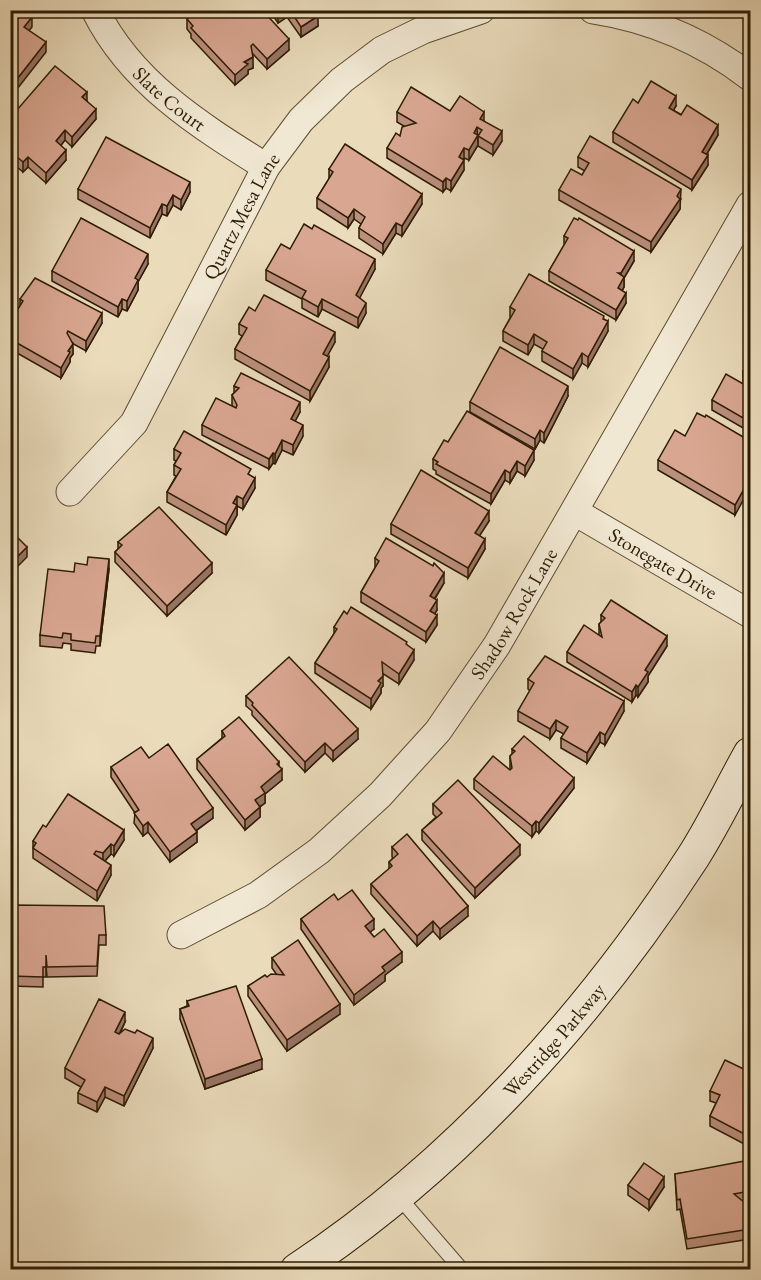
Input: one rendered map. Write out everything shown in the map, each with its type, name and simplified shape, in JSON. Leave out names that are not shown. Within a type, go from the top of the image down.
[{"type":"street","name":"Slate Court","points":[[94,10],[129,63],[158,93],[198,124],[266,167]]},
{"type":"street","name":"Quartz Mesa Lane","points":[[70,492],[134,423],[266,167],[301,120],[342,80],[382,50],[423,30],[481,10]]},
{"type":"street","points":[[593,10],[619,14],[670,29],[723,56],[750,76]]},
{"type":"street","name":"Shadow Rock Lane","points":[[181,935],[258,895],[319,851],[380,795],[445,721],[497,645],[750,205]]},
{"type":"street","name":"Stonegate Drive","points":[[575,512],[750,614]]},
{"type":"street","name":"Westridge Parkway","points":[[297,1269],[398,1196],[538,1062],[617,966],[694,855],[750,754]]},
{"type":"lane","points":[[398,1196],[462,1269]]},
{"type":"building","points":[[10,10],[24,10],[32,17],[24,27],[46,42],[10,88]]},
{"type":"building","points":[[196,10],[262,10],[289,39],[267,59],[253,44],[251,46],[253,57],[244,62],[248,64],[235,75],[191,28],[193,26],[187,19]]},
{"type":"building","points":[[290,10],[314,10],[318,16],[301,27]]},
{"type":"building","points":[[55,66],[87,92],[82,97],[96,109],[72,137],[65,130],[56,141],[66,150],[46,173],[28,157],[23,162],[10,151],[10,118]]},
{"type":"building","points":[[651,81],[676,96],[669,108],[681,115],[687,105],[718,125],[702,152],[708,155],[692,180],[613,132],[633,99],[638,103]]},
{"type":"building","points":[[411,87],[450,111],[460,96],[484,112],[480,119],[502,131],[493,145],[478,136],[482,130],[477,127],[474,133],[478,135],[469,150],[464,148],[459,157],[464,160],[451,181],[446,178],[443,182],[387,148],[396,133],[400,136],[402,127],[416,123],[397,112]]},
{"type":"building","points":[[590,136],[681,189],[677,196],[680,199],[651,242],[559,190],[571,169],[582,175],[589,163],[578,157]]},
{"type":"building","points":[[106,137],[190,182],[181,200],[173,195],[167,206],[162,204],[150,228],[78,189]]},
{"type":"building","points":[[345,144],[422,194],[402,226],[396,223],[383,244],[359,228],[365,217],[354,209],[348,218],[317,198],[333,172],[329,169]]},
{"type":"building","points":[[81,218],[148,254],[135,278],[138,280],[127,301],[122,299],[118,307],[52,271]]},
{"type":"building","points":[[574,218],[578,220],[579,218],[634,251],[621,273],[618,273],[624,277],[618,288],[626,293],[616,310],[549,271],[568,238],[564,236]]},
{"type":"building","points":[[304,224],[312,229],[314,225],[375,259],[356,295],[366,303],[358,318],[322,299],[318,307],[302,298],[306,291],[266,270],[281,244],[290,249]]},
{"type":"building","points":[[529,274],[604,316],[603,319],[608,321],[588,357],[582,353],[573,369],[542,351],[547,342],[534,334],[528,345],[503,331],[515,310],[510,307]]},
{"type":"building","points":[[35,278],[102,313],[86,341],[68,331],[73,344],[61,368],[10,339],[10,322],[23,301],[20,299]]},
{"type":"building","points":[[264,295],[335,332],[323,354],[329,357],[310,391],[235,349],[247,328],[239,324],[249,307],[255,311]]},
{"type":"building","points":[[500,347],[568,386],[544,433],[540,430],[535,439],[470,402]]},
{"type":"building","points":[[750,352],[750,422],[712,400],[726,374],[745,385],[747,382],[743,371],[749,364],[745,362]]},
{"type":"building","points":[[241,373],[300,402],[291,419],[303,425],[293,445],[282,440],[275,454],[273,453],[269,459],[202,425],[216,398],[236,408],[237,405],[232,395],[239,388],[234,386]]},
{"type":"building","points":[[467,411],[534,450],[525,466],[517,461],[510,473],[505,470],[491,494],[436,464],[438,462],[433,459],[444,440],[448,442]]},
{"type":"building","points":[[697,413],[705,417],[706,415],[750,441],[750,478],[735,505],[658,460],[675,430],[685,436]]},
{"type":"building","points":[[184,431],[251,469],[248,474],[255,478],[243,499],[237,496],[233,503],[237,505],[226,525],[167,492],[181,469],[174,465],[181,453],[174,449]]},
{"type":"building","points":[[421,470],[489,511],[475,533],[485,539],[468,568],[391,524]]},
{"type":"building","points":[[159,507],[212,563],[167,606],[115,552],[122,545],[118,542]]},
{"type":"building","points":[[10,530],[27,547],[10,564]]},
{"type":"building","points":[[386,538],[433,566],[434,563],[444,573],[430,596],[437,600],[430,611],[437,615],[426,632],[361,592],[379,561],[375,558]]},
{"type":"building","points":[[88,557],[109,559],[100,636],[96,636],[95,643],[71,640],[71,634],[63,633],[62,638],[40,635],[48,569],[74,572],[75,563],[87,565]]},
{"type":"building","points":[[611,600],[667,636],[645,670],[648,672],[632,692],[567,652],[584,625],[602,637],[599,624],[605,618],[601,615]]},
{"type":"building","points":[[351,607],[407,642],[406,644],[414,650],[399,674],[382,662],[383,676],[378,681],[381,683],[371,699],[315,663],[337,629],[334,627],[344,611],[347,614]]},
{"type":"building","points":[[545,656],[624,701],[605,735],[600,732],[587,753],[561,738],[568,727],[556,720],[550,729],[518,711],[534,683],[528,679]]},
{"type":"building","points":[[289,657],[358,729],[333,751],[325,743],[305,762],[246,696]]},
{"type":"building","points":[[239,717],[279,762],[277,764],[282,769],[261,787],[265,793],[255,800],[260,807],[245,820],[197,759],[225,736],[222,731]]},
{"type":"building","points":[[524,736],[574,778],[539,823],[536,821],[532,826],[474,779],[493,756],[510,770],[512,768],[510,756],[515,751],[512,749]]},
{"type":"building","points":[[168,744],[213,808],[191,824],[197,832],[170,852],[148,822],[143,826],[134,813],[139,810],[111,767],[141,747],[149,758]]},
{"type":"building","points":[[458,780],[520,845],[475,888],[422,830],[442,813],[433,804]]},
{"type":"building","points":[[68,794],[124,830],[114,846],[111,844],[103,853],[96,851],[94,854],[111,865],[97,891],[33,848],[36,843],[33,841],[43,825],[46,827]]},
{"type":"building","points":[[407,834],[468,906],[440,929],[433,921],[417,936],[371,884],[392,866],[389,862],[398,854],[392,847]]},
{"type":"building","points":[[352,890],[374,919],[365,926],[374,937],[384,929],[402,952],[382,967],[385,971],[354,995],[301,919],[334,894],[338,900]]},
{"type":"building","points":[[10,905],[104,906],[106,935],[99,935],[97,966],[47,967],[46,955],[43,977],[10,976],[12,942],[10,942]]},
{"type":"building","points":[[298,940],[340,1004],[287,1040],[248,986],[265,975],[267,977],[271,974],[284,975],[272,958]]},
{"type":"building","points":[[236,986],[262,1059],[205,1079],[180,1009],[189,1006],[187,1001]]},
{"type":"building","points":[[99,999],[125,1012],[115,1032],[119,1034],[125,1029],[135,1033],[137,1030],[153,1038],[124,1096],[105,1087],[97,1102],[78,1093],[85,1080],[65,1068]]},
{"type":"building","points":[[725,1060],[750,1072],[750,1137],[710,1116],[720,1095],[710,1091]]},
{"type":"building","points":[[750,1160],[750,1191],[734,1194],[745,1203],[745,1211],[749,1210],[750,1229],[687,1239],[680,1199],[677,1200],[675,1174]]},
{"type":"building","points":[[644,1163],[664,1177],[649,1200],[628,1185]]}]
